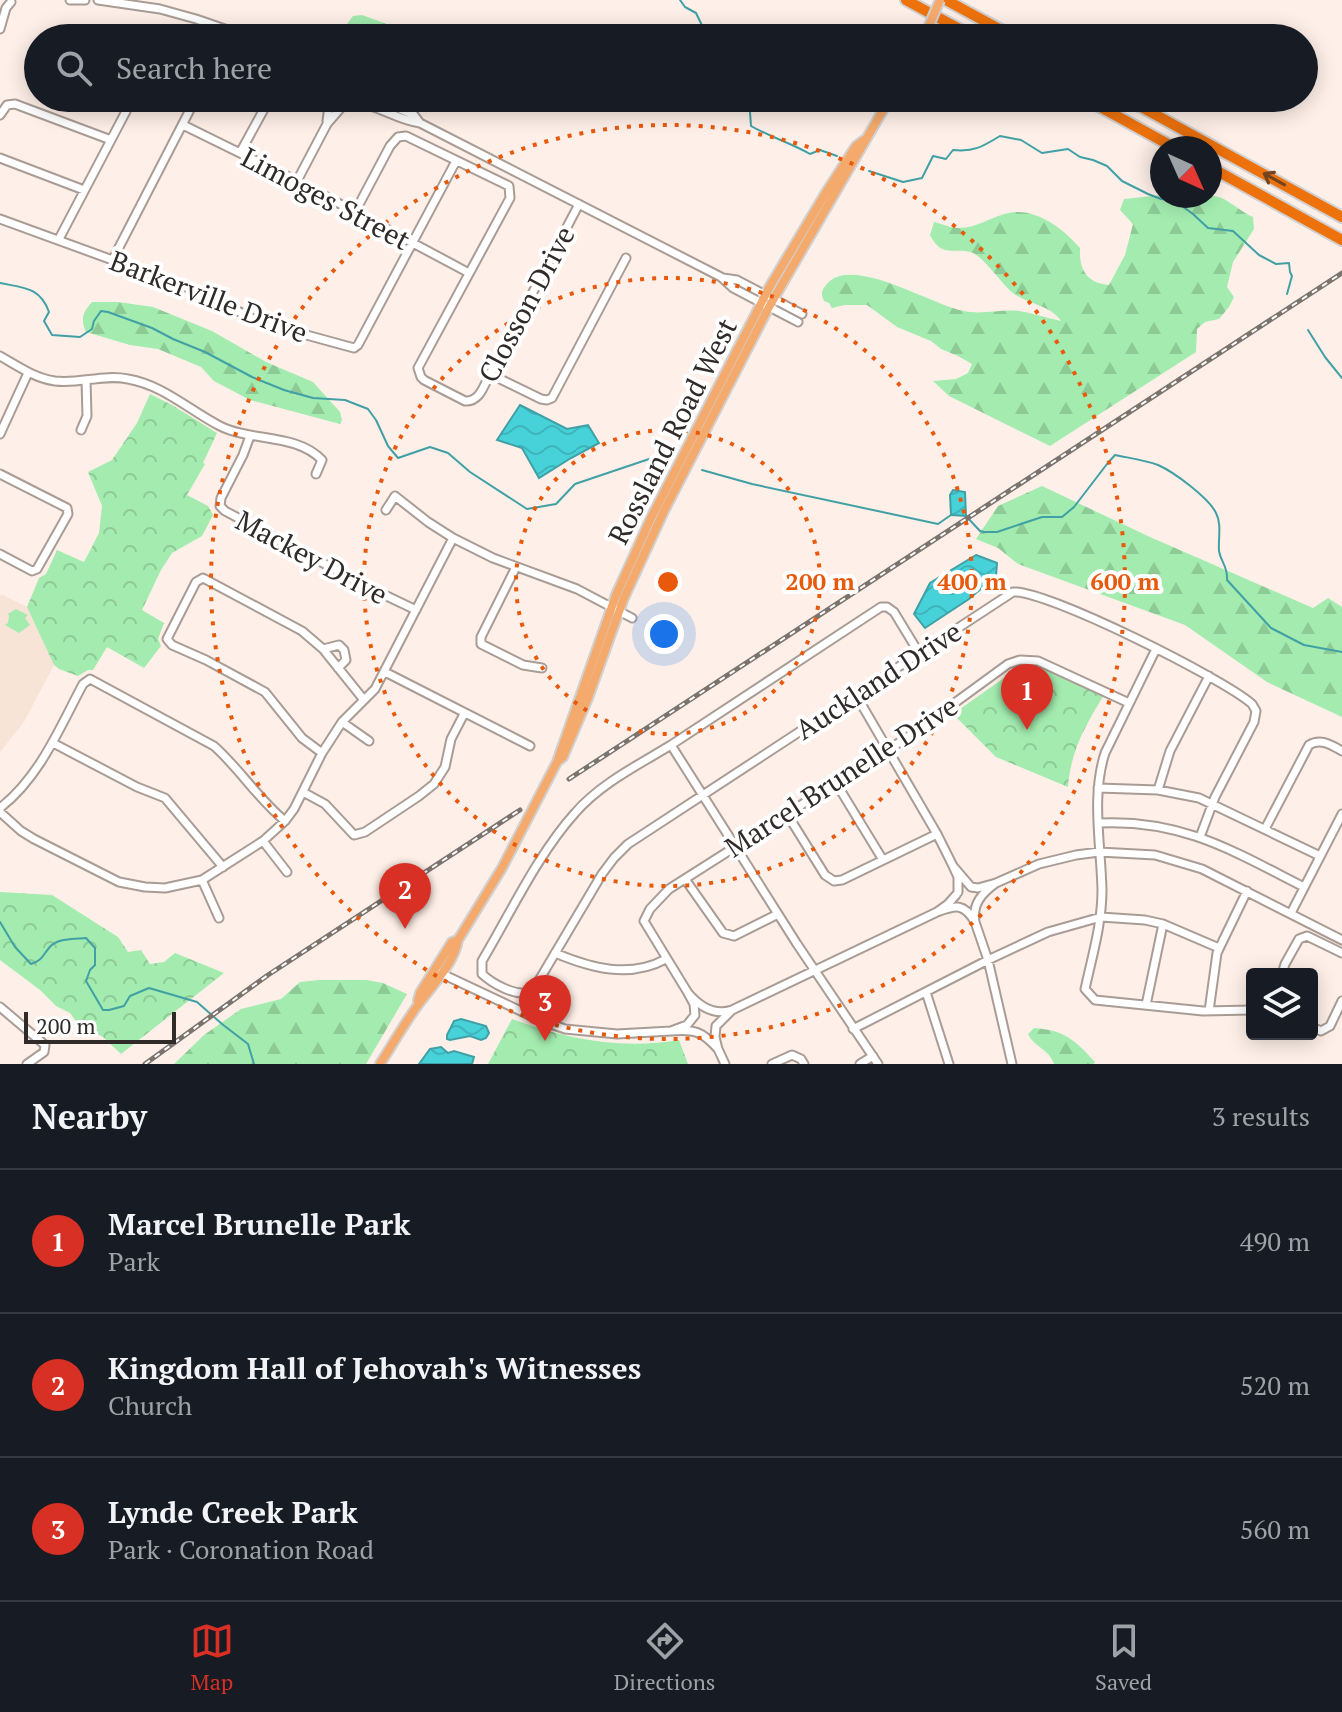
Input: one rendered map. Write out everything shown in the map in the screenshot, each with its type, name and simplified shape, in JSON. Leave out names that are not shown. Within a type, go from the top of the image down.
[{"type":"highway","points":[[906,0],[950,24]]},
{"type":"highway","points":[[943,0],[989,24]]},
{"type":"highway","points":[[1109,112],[1153,136]]},
{"type":"highway","points":[[1151,112],[1342,217]]},
{"type":"highway","points":[[1222,174],[1342,240]]},
{"type":"main road","points":[[931,24],[943,0]]},
{"type":"main road","name":"Rossland Road West","points":[[380,1064],[457,946],[557,762],[563,757],[588,698],[616,609],[669,499],[767,301],[882,112]]},
{"type":"street","points":[[70,0],[85,0]]},
{"type":"street","points":[[98,0],[160,9],[210,24]]},
{"type":"street","points":[[0,3],[13,1]]},
{"type":"street","points":[[0,29],[6,8],[13,1]]},
{"type":"street","points":[[0,115],[7,105],[24,107]]},
{"type":"street","points":[[36,112],[111,140]]},
{"type":"street","points":[[59,239],[126,112]]},
{"type":"street","points":[[113,259],[189,112]]},
{"type":"street","points":[[240,153],[263,112]]},
{"type":"street","points":[[327,124],[329,112]]},
{"type":"street","points":[[297,181],[327,124],[338,112]]},
{"type":"street","points":[[389,112],[420,123],[721,277],[733,288],[800,318]]},
{"type":"street","points":[[407,112],[420,123]]},
{"type":"street","name":"Limoges Street","points":[[183,125],[297,181],[469,273]]},
{"type":"street","name":"Closson Drive","points":[[355,212],[390,146],[398,137],[406,136],[510,189],[510,198],[418,368],[424,380],[470,402],[477,398],[579,204]]},
{"type":"street","points":[[0,158],[84,190]]},
{"type":"street","name":"Barkerville Drive","points":[[0,219],[203,293],[259,322],[354,348],[456,161]]},
{"type":"street","points":[[490,374],[541,399],[552,398],[626,258]]},
{"type":"street","points":[[0,356],[28,373],[54,381],[113,377],[137,381],[185,404],[221,427],[313,451],[322,460],[316,474]]},
{"type":"street","points":[[0,434],[28,373]]},
{"type":"street","points":[[81,430],[87,416],[86,380]]},
{"type":"street","name":"Mackey Drive","points":[[250,436],[220,506],[416,610]]},
{"type":"street","points":[[0,474],[67,508],[68,514],[37,569],[32,571],[0,554]]},
{"type":"street","points":[[386,510],[395,496],[453,538],[493,558],[577,589],[632,618]]},
{"type":"street","points":[[285,821],[268,807],[214,746],[90,679],[83,684],[53,743],[17,794],[0,810],[34,839],[119,882],[165,888],[202,880],[263,841],[285,821],[294,809],[322,753],[342,722],[375,689],[385,672],[453,538]]},
{"type":"street","points":[[516,567],[481,637],[481,644],[523,665],[542,668]]},
{"type":"street","points":[[322,753],[302,738],[265,692],[172,645],[167,639],[196,582],[203,578],[302,631],[323,649],[364,700]]},
{"type":"street","name":"Auckland Drive","points":[[671,745],[593,796],[576,812],[557,836],[482,961],[482,974],[486,978],[520,994],[529,993],[602,874],[628,844],[1007,596],[1019,592],[1085,616],[1156,649],[1248,700],[1256,711],[1254,722],[1200,837]]},
{"type":"street","points":[[860,1064],[875,1060],[815,972],[671,745],[881,607],[894,612],[919,653]]},
{"type":"street","points":[[323,649],[339,645],[344,650],[346,660],[338,668]]},
{"type":"street","points":[[1156,649],[1100,769],[1101,917],[1085,989],[1095,1000],[1209,1011],[1246,1010]]},
{"type":"street","name":"Marcel Brunelle Drive","points":[[695,1015],[694,1004],[644,921],[650,909],[669,889],[888,750],[1008,664],[1020,660],[1044,663],[1129,703]]},
{"type":"street","points":[[385,672],[530,746]]},
{"type":"street","points":[[1158,790],[1170,751],[1209,676]]},
{"type":"street","points":[[856,695],[937,834],[958,877],[957,902],[975,922]]},
{"type":"street","points":[[303,792],[325,804],[354,835],[359,835],[434,784],[445,767],[451,739],[464,714]]},
{"type":"street","points":[[342,722],[369,741]]},
{"type":"street","points":[[1265,829],[1309,745],[1322,741],[1342,751]]},
{"type":"street","points":[[53,743],[137,787],[165,798],[223,867]]},
{"type":"street","points":[[836,783],[883,860]]},
{"type":"street","points":[[1098,788],[1158,790],[1199,798],[1320,856]]},
{"type":"street","points":[[787,814],[830,881],[842,880],[937,834]]},
{"type":"street","points":[[1291,913],[1342,814]]},
{"type":"street","points":[[1099,823],[1141,823],[1200,837],[1241,854],[1304,887]]},
{"type":"street","points":[[263,841],[287,872]]},
{"type":"street","points":[[937,912],[963,887],[978,888],[996,883],[1039,864],[1099,852],[1155,855],[1202,869],[1342,940]]},
{"type":"street","points":[[953,866],[978,895],[975,922],[988,960],[1012,1064]]},
{"type":"street","points":[[685,879],[727,935],[734,936],[778,914]]},
{"type":"street","points":[[202,880],[219,918]]},
{"type":"street","points":[[671,1031],[687,1025],[701,1010],[718,1013],[732,1010],[937,912],[950,907],[969,908],[996,883]]},
{"type":"street","points":[[1209,1011],[1217,953],[1247,891]]},
{"type":"street","points":[[853,1029],[1048,932],[1101,917],[1163,924],[1219,948]]},
{"type":"street","points":[[1146,1005],[1163,924]]},
{"type":"street","points":[[1284,968],[1299,939],[1307,936],[1342,953]]},
{"type":"street","points":[[555,953],[604,969],[624,971],[666,959]]},
{"type":"street","points":[[438,972],[565,1029],[617,1034],[690,1030],[711,1032],[732,1010]]},
{"type":"street","points":[[926,992],[949,1064]]},
{"type":"street","name":"Marcel Brunelle Drive","points":[[688,993],[708,1010]]},
{"type":"street","points":[[1318,1030],[1330,1026],[1342,1001]]},
{"type":"street","points":[[0,1007],[45,1045],[44,1052],[27,1064]]},
{"type":"street","points":[[708,1010],[715,1014],[715,1037],[725,1064]]},
{"type":"street","points":[[695,1015],[694,1026],[719,1051]]},
{"type":"street","points":[[772,1064],[792,1055],[804,1064]]},
{"type":"shaded area","points":[[1,594],[27,607],[54,665],[24,722],[0,752],[0,597]]},
{"type":"green space","points":[[362,15],[387,24],[347,24],[353,16]]},
{"type":"green space","points":[[1150,196],[1150,208],[1222,208],[1222,198],[1253,217],[1254,229],[1233,262],[1227,287],[1234,297],[1219,319],[1205,322],[1197,329],[1196,352],[1050,446],[949,396],[933,381],[956,379],[968,373],[972,364],[931,341],[897,327],[867,305],[832,308],[822,296],[826,285],[838,277],[853,275],[892,284],[964,311],[1019,311],[1061,321],[1052,312],[1013,293],[973,253],[940,247],[930,235],[934,222],[959,228],[1008,213],[1038,216],[1065,233],[1080,248],[1081,262],[1089,278],[1109,285],[1125,255],[1133,224],[1120,210],[1124,199]]},
{"type":"green space","points":[[92,302],[153,307],[212,331],[266,362],[313,382],[340,412],[342,420],[340,424],[250,400],[214,381],[201,367],[158,349],[130,345],[86,332],[83,316]]},
{"type":"green space","points":[[150,394],[217,433],[205,464],[187,495],[208,506],[213,515],[202,536],[172,553],[142,610],[164,623],[158,639],[161,646],[144,668],[107,647],[93,670],[78,676],[54,665],[27,607],[39,578],[46,574],[57,550],[84,562],[99,533],[102,506],[88,472],[112,460],[137,423]]},
{"type":"green space","points":[[1042,486],[1313,608],[1328,598],[1342,607],[1342,717],[1267,682],[1185,625],[1018,564],[998,548],[976,539],[998,506]]},
{"type":"green space","points":[[16,609],[28,615],[25,618],[30,625],[19,633],[5,625],[8,614]]},
{"type":"green space","points":[[1028,661],[1041,663],[1105,693],[1076,749],[1068,787],[996,757],[953,714]]},
{"type":"green space","points":[[0,892],[52,895],[118,937],[128,952],[141,950],[150,964],[164,962],[175,953],[224,973],[121,1054],[103,1037],[78,1024],[70,1013],[56,1006],[0,960]]},
{"type":"green space","points":[[366,980],[383,983],[407,994],[366,1064],[174,1064],[204,1035],[241,1009],[281,999],[300,982]]},
{"type":"green space","points":[[512,1019],[594,1041],[636,1044],[679,1040],[688,1064],[488,1064]]},
{"type":"green space","points":[[1034,1028],[1053,1031],[1075,1042],[1094,1064],[1054,1064],[1028,1034]]},
{"type":"water","points":[[520,405],[567,429],[588,425],[599,443],[539,478],[522,448],[497,440]]},
{"type":"water","points":[[953,490],[965,492],[966,516],[951,515],[950,495]]},
{"type":"water","points":[[976,555],[997,563],[996,576],[969,599],[925,628],[914,614],[930,583]]},
{"type":"water","points":[[461,1019],[486,1026],[489,1033],[486,1038],[481,1040],[470,1036],[447,1039],[454,1021]]},
{"type":"water","points":[[441,1047],[448,1053],[454,1051],[474,1057],[472,1064],[419,1064],[430,1049]]},
{"type":"waterway","points":[[680,0],[696,13],[701,24]]},
{"type":"waterway","points":[[750,112],[751,126],[810,154],[820,150],[837,156]]},
{"type":"waterway","points":[[869,171],[903,182],[922,178],[933,156],[946,159],[953,150],[978,148],[1000,136],[1021,140],[1042,153],[1068,149],[1080,157],[1107,166],[1122,181],[1148,194],[1175,201],[1208,228],[1233,231],[1259,255],[1276,264],[1289,263],[1292,276],[1287,294]]},
{"type":"waterway","points":[[0,283],[36,293],[49,312],[44,321],[52,335],[80,337],[92,329],[101,311],[108,312],[152,328],[284,390],[313,398],[345,400],[368,409],[398,458],[430,447],[448,453],[470,472],[527,509],[556,504],[575,484],[658,456]]},
{"type":"waterway","points":[[1308,330],[1342,378]]},
{"type":"waterway","points":[[966,516],[984,532],[997,532],[1042,517],[1062,517],[1074,507],[1115,455],[1158,465],[1190,486],[1212,507],[1219,522],[1219,551],[1227,580],[1271,628],[1304,645],[1342,652]]},
{"type":"waterway","points":[[702,470],[752,484],[938,524],[951,515]]},
{"type":"waterway","points":[[0,922],[15,947],[31,964],[56,942],[86,938],[95,948],[95,965],[86,981],[103,1010],[124,1006],[130,996],[149,988],[197,1002],[248,1044],[254,1064]]},
{"type":"railway","points":[[569,779],[1342,273]]},
{"type":"railway","points":[[145,1064],[268,975],[520,810]]},
{"type":"place","name":"Marcel Brunelle Park","points":[[1027,730]]},
{"type":"place","name":"Kingdom Hall of Jehovah's Witnesses","points":[[405,929]]},
{"type":"place","name":"Lynde Creek Park","points":[[545,1041]]}]
